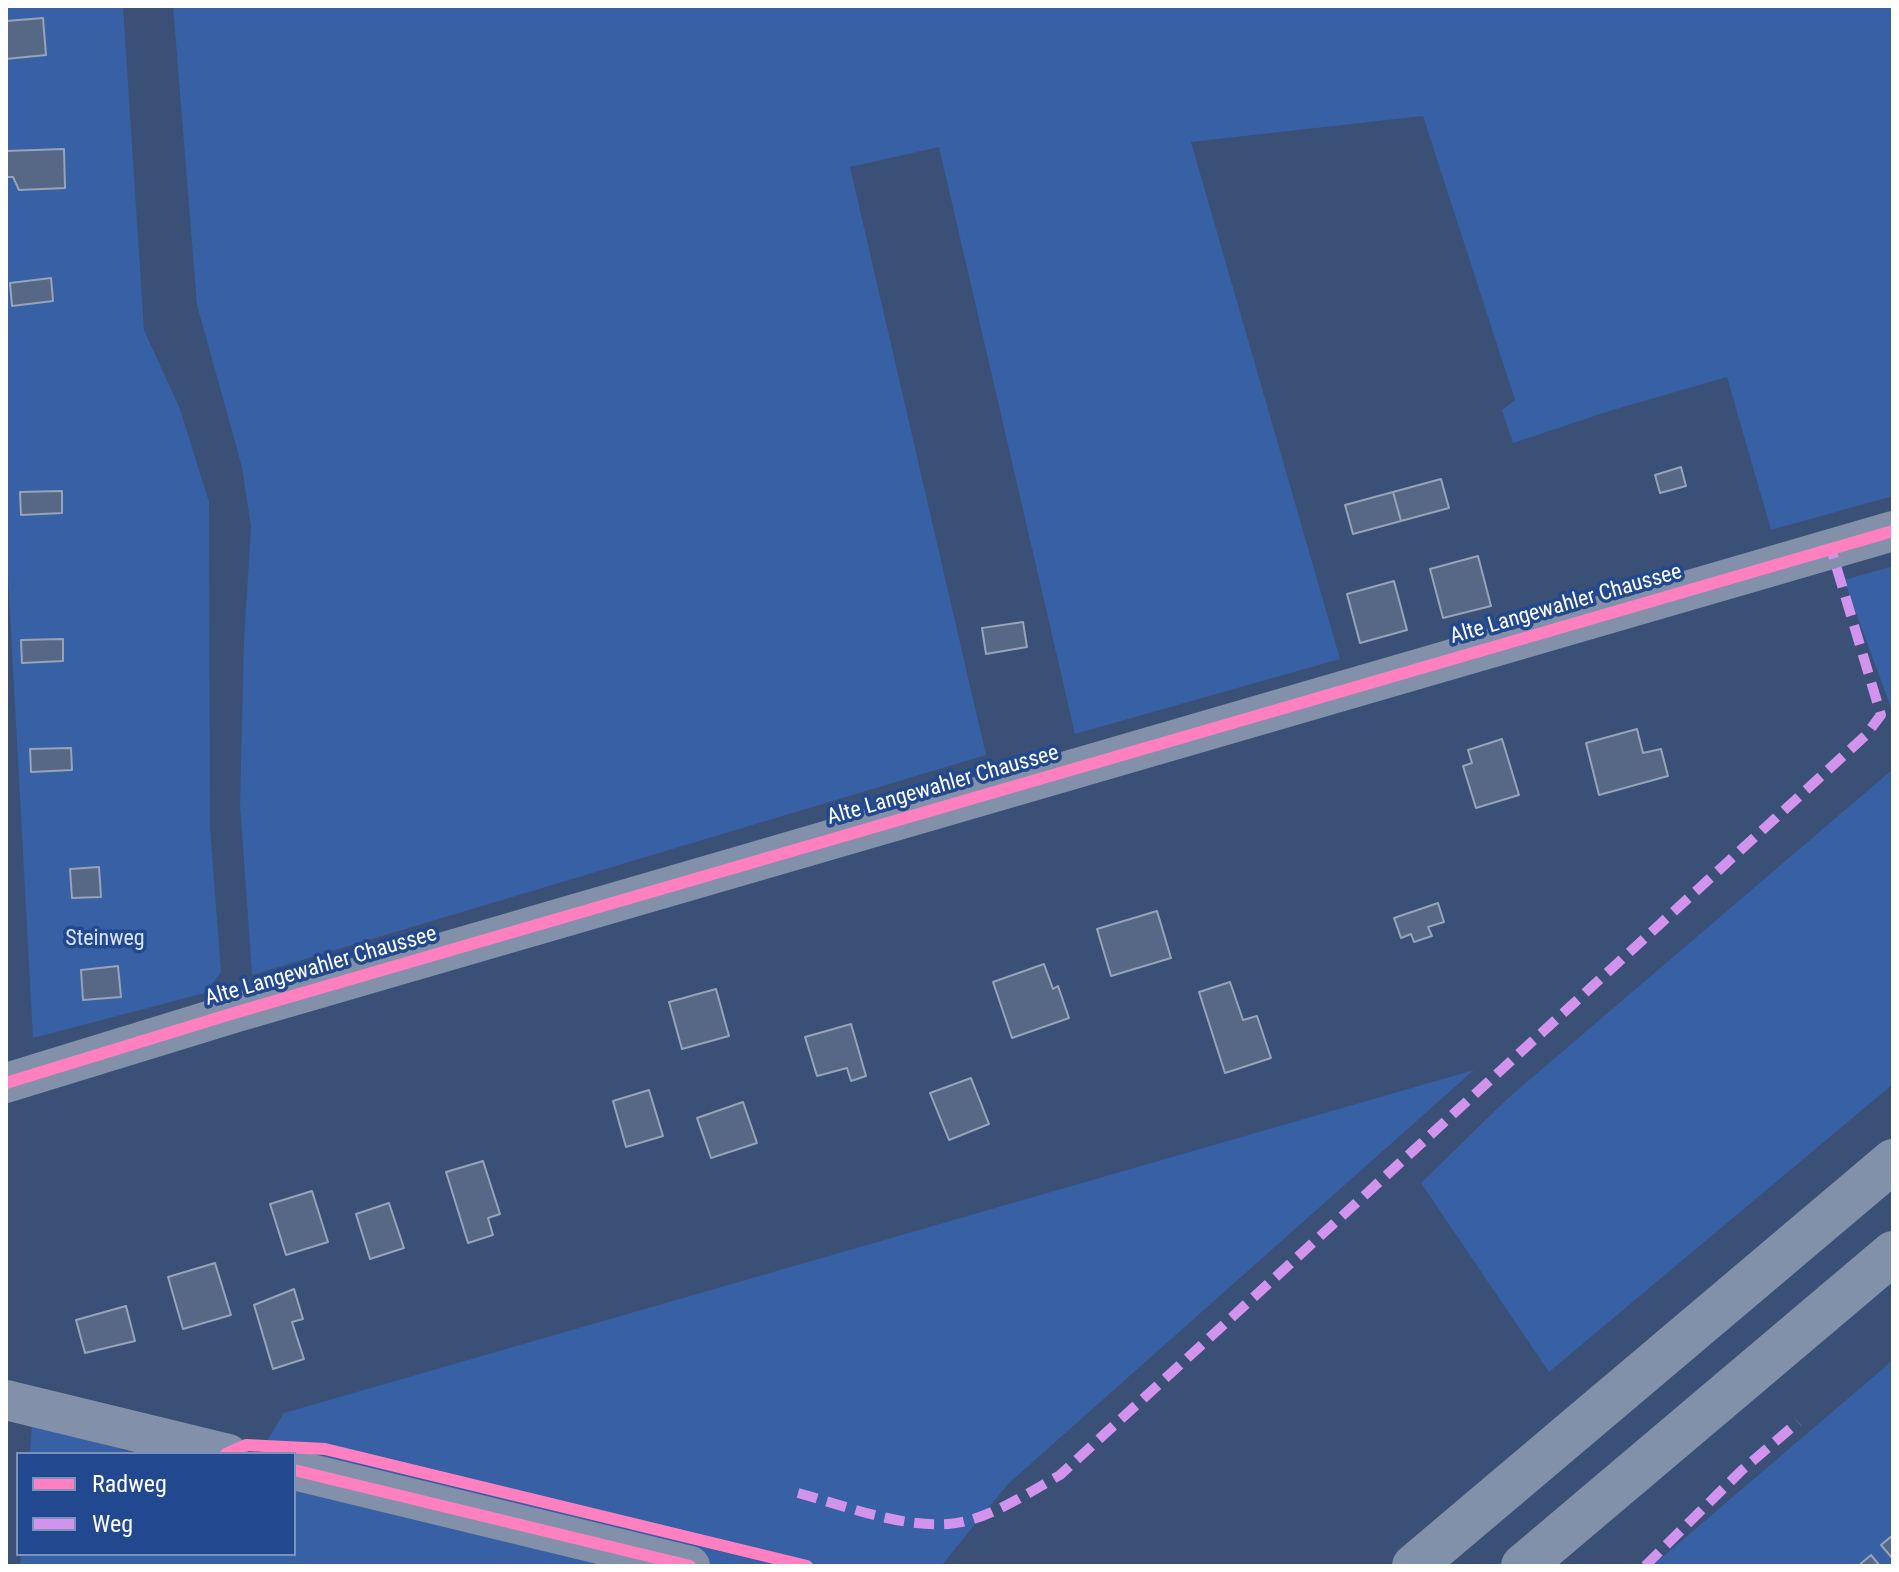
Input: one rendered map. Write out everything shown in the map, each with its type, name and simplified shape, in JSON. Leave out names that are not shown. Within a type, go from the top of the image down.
[{"type":"highway","points":[[1414,1566],[1893,1161]]},
{"type":"highway","points":[[1523,1566],[1893,1253]]},
{"type":"street","name":"Alte Langewahler Chaussee","points":[[6,1083],[261,1005],[1893,531]]},
{"type":"street","points":[[6,1400],[220,1452]]},
{"type":"street","points":[[296,1470],[690,1566]]},
{"type":"green space","name":"Steinweg","points":[[6,6],[123,6],[144,330],[180,409],[209,502],[210,828],[221,972],[205,993],[33,1038],[6,539]]},
{"type":"green space","points":[[173,6],[1893,6],[1893,496],[1771,530],[1727,377],[1513,443],[1502,410],[1515,400],[1423,116],[1191,142],[1340,659],[1075,734],[939,147],[850,167],[986,755],[252,975],[240,804],[244,641],[251,527],[242,467],[197,305]]},
{"type":"green space","points":[[1893,566],[1893,713],[1844,580]]},
{"type":"green space","points":[[1893,769],[1893,1084],[1549,1372],[1421,1183],[1507,1099]]},
{"type":"green space","points":[[1474,1070],[1008,1484],[941,1566],[20,1566],[21,1556],[296,1556],[296,1452],[260,1452],[284,1413]]},
{"type":"green space","points":[[1893,1360],[1893,1566],[1652,1566]]},
{"type":"green space","points":[[32,1424],[131,1452],[30,1452]]},
{"type":"building","points":[[43,18],[46,55],[6,59],[6,21]]},
{"type":"building","points":[[64,149],[65,188],[19,190],[13,177],[6,177],[6,151]]},
{"type":"building","points":[[51,278],[53,301],[12,306],[10,283]]},
{"type":"building","points":[[1681,467],[1686,486],[1660,493],[1655,475]]},
{"type":"building","points":[[1441,479],[1449,508],[1401,521],[1393,492]]},
{"type":"building","points":[[62,491],[62,513],[21,515],[20,492]]},
{"type":"building","points":[[1393,492],[1401,521],[1353,534],[1345,505]]},
{"type":"building","points":[[1478,556],[1491,606],[1443,618],[1430,569]]},
{"type":"building","points":[[1394,581],[1407,630],[1360,643],[1347,594]]},
{"type":"building","points":[[1023,622],[1027,647],[986,654],[982,628]]},
{"type":"building","points":[[63,639],[63,661],[22,663],[21,640]]},
{"type":"building","points":[[1637,729],[1643,753],[1661,749],[1668,776],[1599,795],[1586,743]]},
{"type":"building","points":[[1502,739],[1519,795],[1476,808],[1463,766],[1472,763],[1468,750]]},
{"type":"building","points":[[71,748],[72,770],[31,772],[30,749]]},
{"type":"building","points":[[99,867],[101,897],[72,898],[70,869]]},
{"type":"building","points":[[1438,903],[1444,922],[1428,927],[1432,936],[1414,942],[1411,934],[1401,938],[1394,918]]},
{"type":"building","points":[[1157,911],[1171,958],[1111,976],[1097,929]]},
{"type":"building","points":[[1044,964],[1053,989],[1058,986],[1069,1018],[1012,1038],[993,982]]},
{"type":"building","points":[[118,966],[121,997],[83,1000],[81,970]]},
{"type":"building","points":[[1230,982],[1243,1020],[1257,1016],[1271,1058],[1225,1073],[1199,992]]},
{"type":"building","points":[[716,989],[729,1036],[682,1049],[669,1002]]},
{"type":"building","points":[[851,1024],[866,1076],[851,1081],[847,1068],[817,1076],[805,1037]]},
{"type":"building","points":[[971,1078],[989,1124],[949,1140],[930,1093]]},
{"type":"building","points":[[649,1090],[663,1136],[626,1147],[613,1101]]},
{"type":"building","points":[[743,1102],[757,1143],[711,1158],[697,1118]]},
{"type":"building","points":[[483,1161],[500,1214],[488,1218],[493,1235],[468,1243],[446,1172]]},
{"type":"building","points":[[312,1191],[328,1242],[286,1255],[270,1204]]},
{"type":"building","points":[[389,1203],[404,1248],[370,1259],[356,1214]]},
{"type":"building","points":[[215,1263],[231,1315],[183,1329],[168,1277]]},
{"type":"building","points":[[294,1289],[303,1319],[292,1322],[304,1359],[273,1369],[254,1305]]},
{"type":"building","points":[[126,1306],[135,1341],[85,1353],[76,1320]]},
{"type":"building","points":[[1893,1535],[1893,1559],[1881,1545]]},
{"type":"building","points":[[1871,1555],[1880,1566],[1858,1566]]},
{"type":"marked path","points":[[798,1493],[891,1519],[948,1524],[991,1512],[1060,1475],[1866,735],[1881,715],[1831,549]]},
{"type":"marked path","points":[[1645,1566],[1742,1470],[1798,1422]]},
{"type":"cycle path","points":[[6,1083],[234,1013],[1893,531]]},
{"type":"cycle path","points":[[230,1452],[246,1445],[325,1449],[807,1566]]},
{"type":"cycle path","points":[[296,1470],[690,1566]]}]
